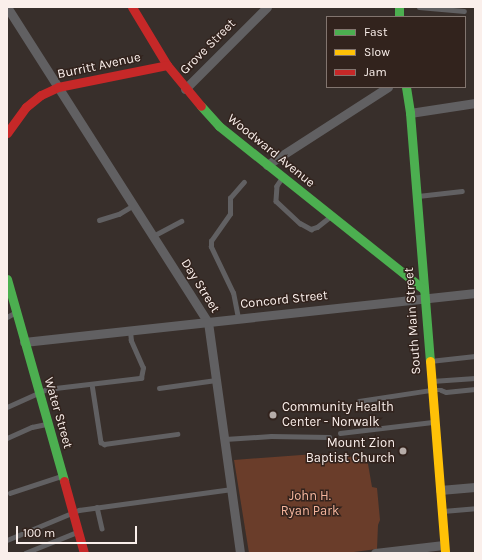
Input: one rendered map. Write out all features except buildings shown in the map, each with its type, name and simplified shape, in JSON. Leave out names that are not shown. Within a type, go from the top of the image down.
[{"type":"main road","name":"Woodward Avenue","points":[[132,7],[167,65],[185,89],[219,126],[331,216],[423,293]]},
{"type":"main road","name":"Burritt Avenue","points":[[7,133],[26,107],[41,95],[58,86],[167,65]]},
{"type":"main road","name":"South Main Street","points":[[406,88],[410,113],[428,361],[443,511],[445,549]]},
{"type":"main road","name":"Water Street","points":[[7,279],[84,553]]},
{"type":"street","name":"Day Street","points":[[7,7],[208,322],[240,553]]},
{"type":"street","name":"Grove Street","points":[[185,89],[267,7]]},
{"type":"street","points":[[267,165],[386,88]]},
{"type":"street","points":[[410,113],[475,103]]},
{"type":"street","name":"Concord Street","points":[[24,342],[208,322],[423,293],[475,293]]},
{"type":"street","points":[[440,490],[475,487]]},
{"type":"street","points":[[375,553],[445,549]]},
{"type":"lane","points":[[419,7],[464,11]]},
{"type":"lane","points":[[283,177],[277,186],[276,201],[300,223],[311,229],[317,227],[331,216]]},
{"type":"lane","points":[[238,318],[233,293],[211,247],[211,241],[230,214],[230,198],[244,182]]},
{"type":"lane","points":[[416,196],[462,191]]},
{"type":"lane","points":[[99,220],[119,214],[134,205]]},
{"type":"lane","points":[[153,236],[181,221]]},
{"type":"lane","points":[[7,317],[16,312]]},
{"type":"lane","points":[[7,407],[39,392],[50,389],[141,378],[143,368],[131,341],[130,331]]},
{"type":"lane","points":[[428,361],[475,356]]},
{"type":"lane","points":[[359,401],[475,378]]},
{"type":"lane","points":[[159,388],[217,380]]},
{"type":"lane","points":[[92,384],[101,442],[104,444],[177,434]]},
{"type":"lane","points":[[431,386],[446,392],[475,389]]},
{"type":"lane","points":[[340,433],[434,422]]},
{"type":"lane","points":[[7,438],[32,427],[48,424]]},
{"type":"lane","points":[[225,438],[271,436],[329,437]]},
{"type":"lane","points":[[10,493],[63,476]]},
{"type":"lane","points":[[7,540],[79,510],[232,489]]},
{"type":"lane","points":[[97,507],[102,528]]},
{"type":"lane","points":[[443,511],[475,508]]},
{"type":"lane","points":[[25,553],[78,531]]},
{"type":"green space","name":"John H. Ryan Park","points":[[315,454],[367,458],[372,487],[377,488],[380,520],[378,525],[377,549],[346,553],[249,553],[234,460]]},
{"type":"traffic: fast","points":[[399,7],[399,16]]},
{"type":"traffic: fast","points":[[406,88],[410,113],[430,361]]},
{"type":"traffic: fast","points":[[201,106],[219,126],[423,289]]},
{"type":"traffic: fast","points":[[7,279],[64,481]]},
{"type":"traffic: slow","points":[[430,361],[445,553]]},
{"type":"traffic: jam","points":[[132,7],[167,65],[201,106]]},
{"type":"traffic: jam","points":[[7,133],[26,107],[41,95],[58,87],[167,65]]},
{"type":"traffic: jam","points":[[64,481],[84,553]]},
{"type":"place","name":"Community Health Center - Norwalk","points":[[273,415]]},
{"type":"place","name":"Mount Zion Baptist Church","points":[[403,451]]}]
